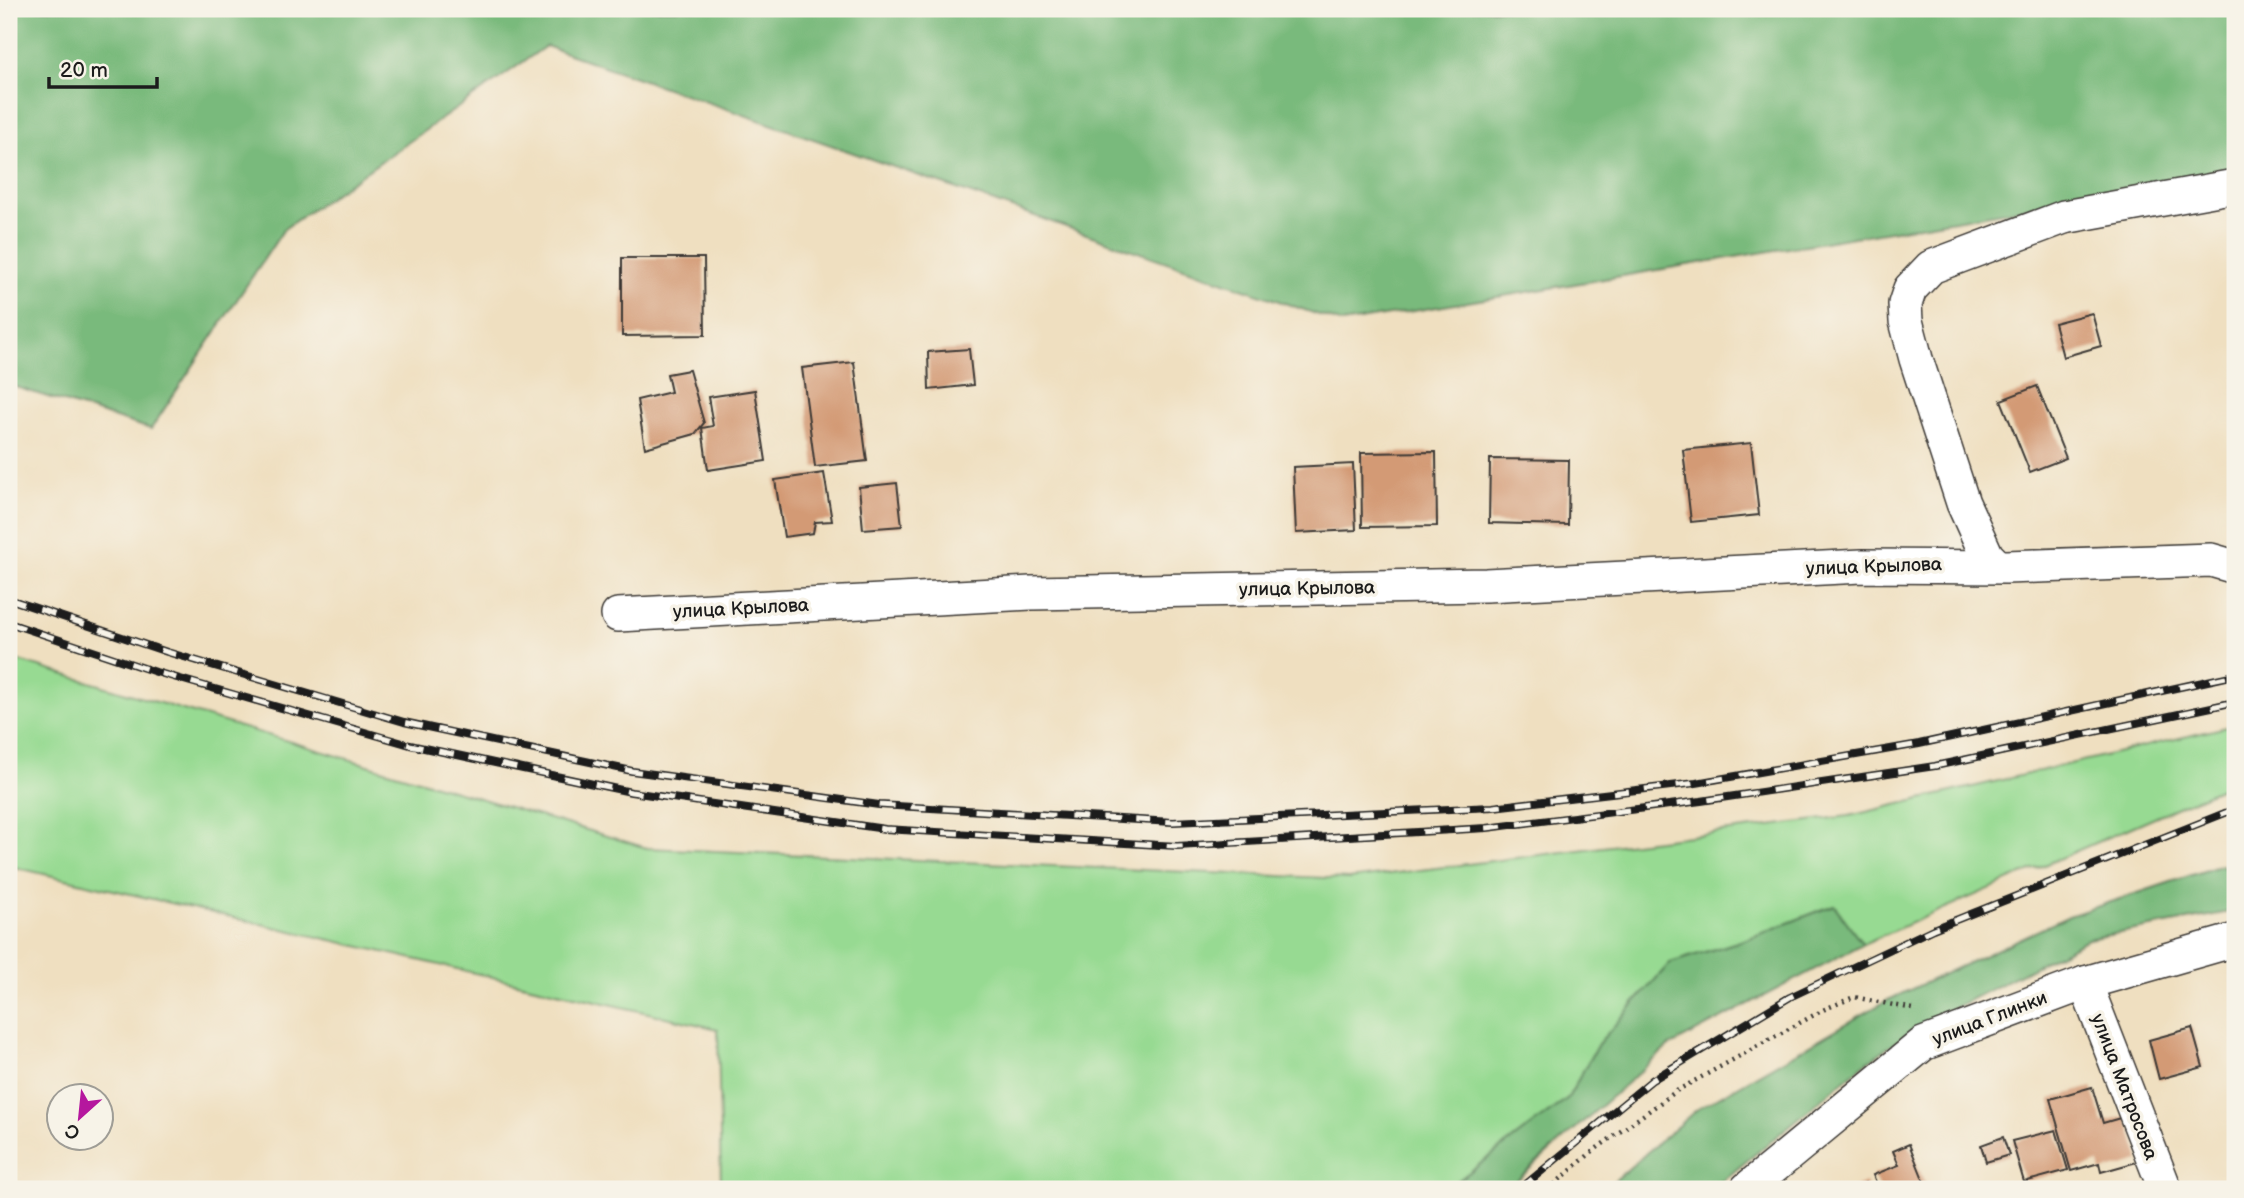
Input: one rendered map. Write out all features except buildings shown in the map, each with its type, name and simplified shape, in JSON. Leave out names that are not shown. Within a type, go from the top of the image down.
[{"type":"street","points":[[1996,565],[1987,556],[1964,503],[1916,359],[1906,321],[1905,304],[1910,289],[1931,267],[2064,218],[2235,186]]},
{"type":"street","name":"улица Крылова","points":[[618,615],[1031,593],[1486,585],[1862,566],[2006,567],[2211,560],[2235,567]]},
{"type":"street","name":"улица Глинки","points":[[1747,1189],[1923,1044],[2085,984],[2235,940]]},
{"type":"street","name":"улица Матросова","points":[[2085,984],[2165,1189]]},
{"type":"path","points":[[1549,1189],[1593,1151],[1678,1090],[1825,1009],[1854,997],[1918,1010]]},
{"type":"green space","points":[[9,9],[2235,9],[2235,173],[1342,323],[546,46],[284,229],[151,429],[9,385]]},
{"type":"green space","points":[[9,658],[647,848],[1349,879],[1849,816],[2235,725],[2235,782],[1863,944],[1834,905],[1747,939],[1670,963],[1598,1044],[1568,1098],[1447,1189],[721,1189],[718,1029],[9,866]]},
{"type":"green space","points":[[2222,865],[2235,876],[2235,911],[2088,939],[1919,1026],[1863,1065],[1713,1189],[1605,1189],[1696,1110],[1886,1001],[2069,916]]},
{"type":"green space","points":[[1834,905],[1863,944],[1669,1046],[1507,1189],[1447,1189],[1568,1098],[1598,1044],[1670,963],[1747,939]]},
{"type":"railway","points":[[9,599],[167,652],[404,722],[632,771],[879,805],[1173,822],[1493,807],[1696,783],[1919,744],[2235,675]]},
{"type":"railway","points":[[9,623],[156,672],[410,745],[631,792],[885,829],[1177,846],[1487,828],[1701,801],[1935,766],[2235,702]]},
{"type":"railway","points":[[1520,1189],[1652,1080],[1790,997],[1933,929],[2235,809]]}]
